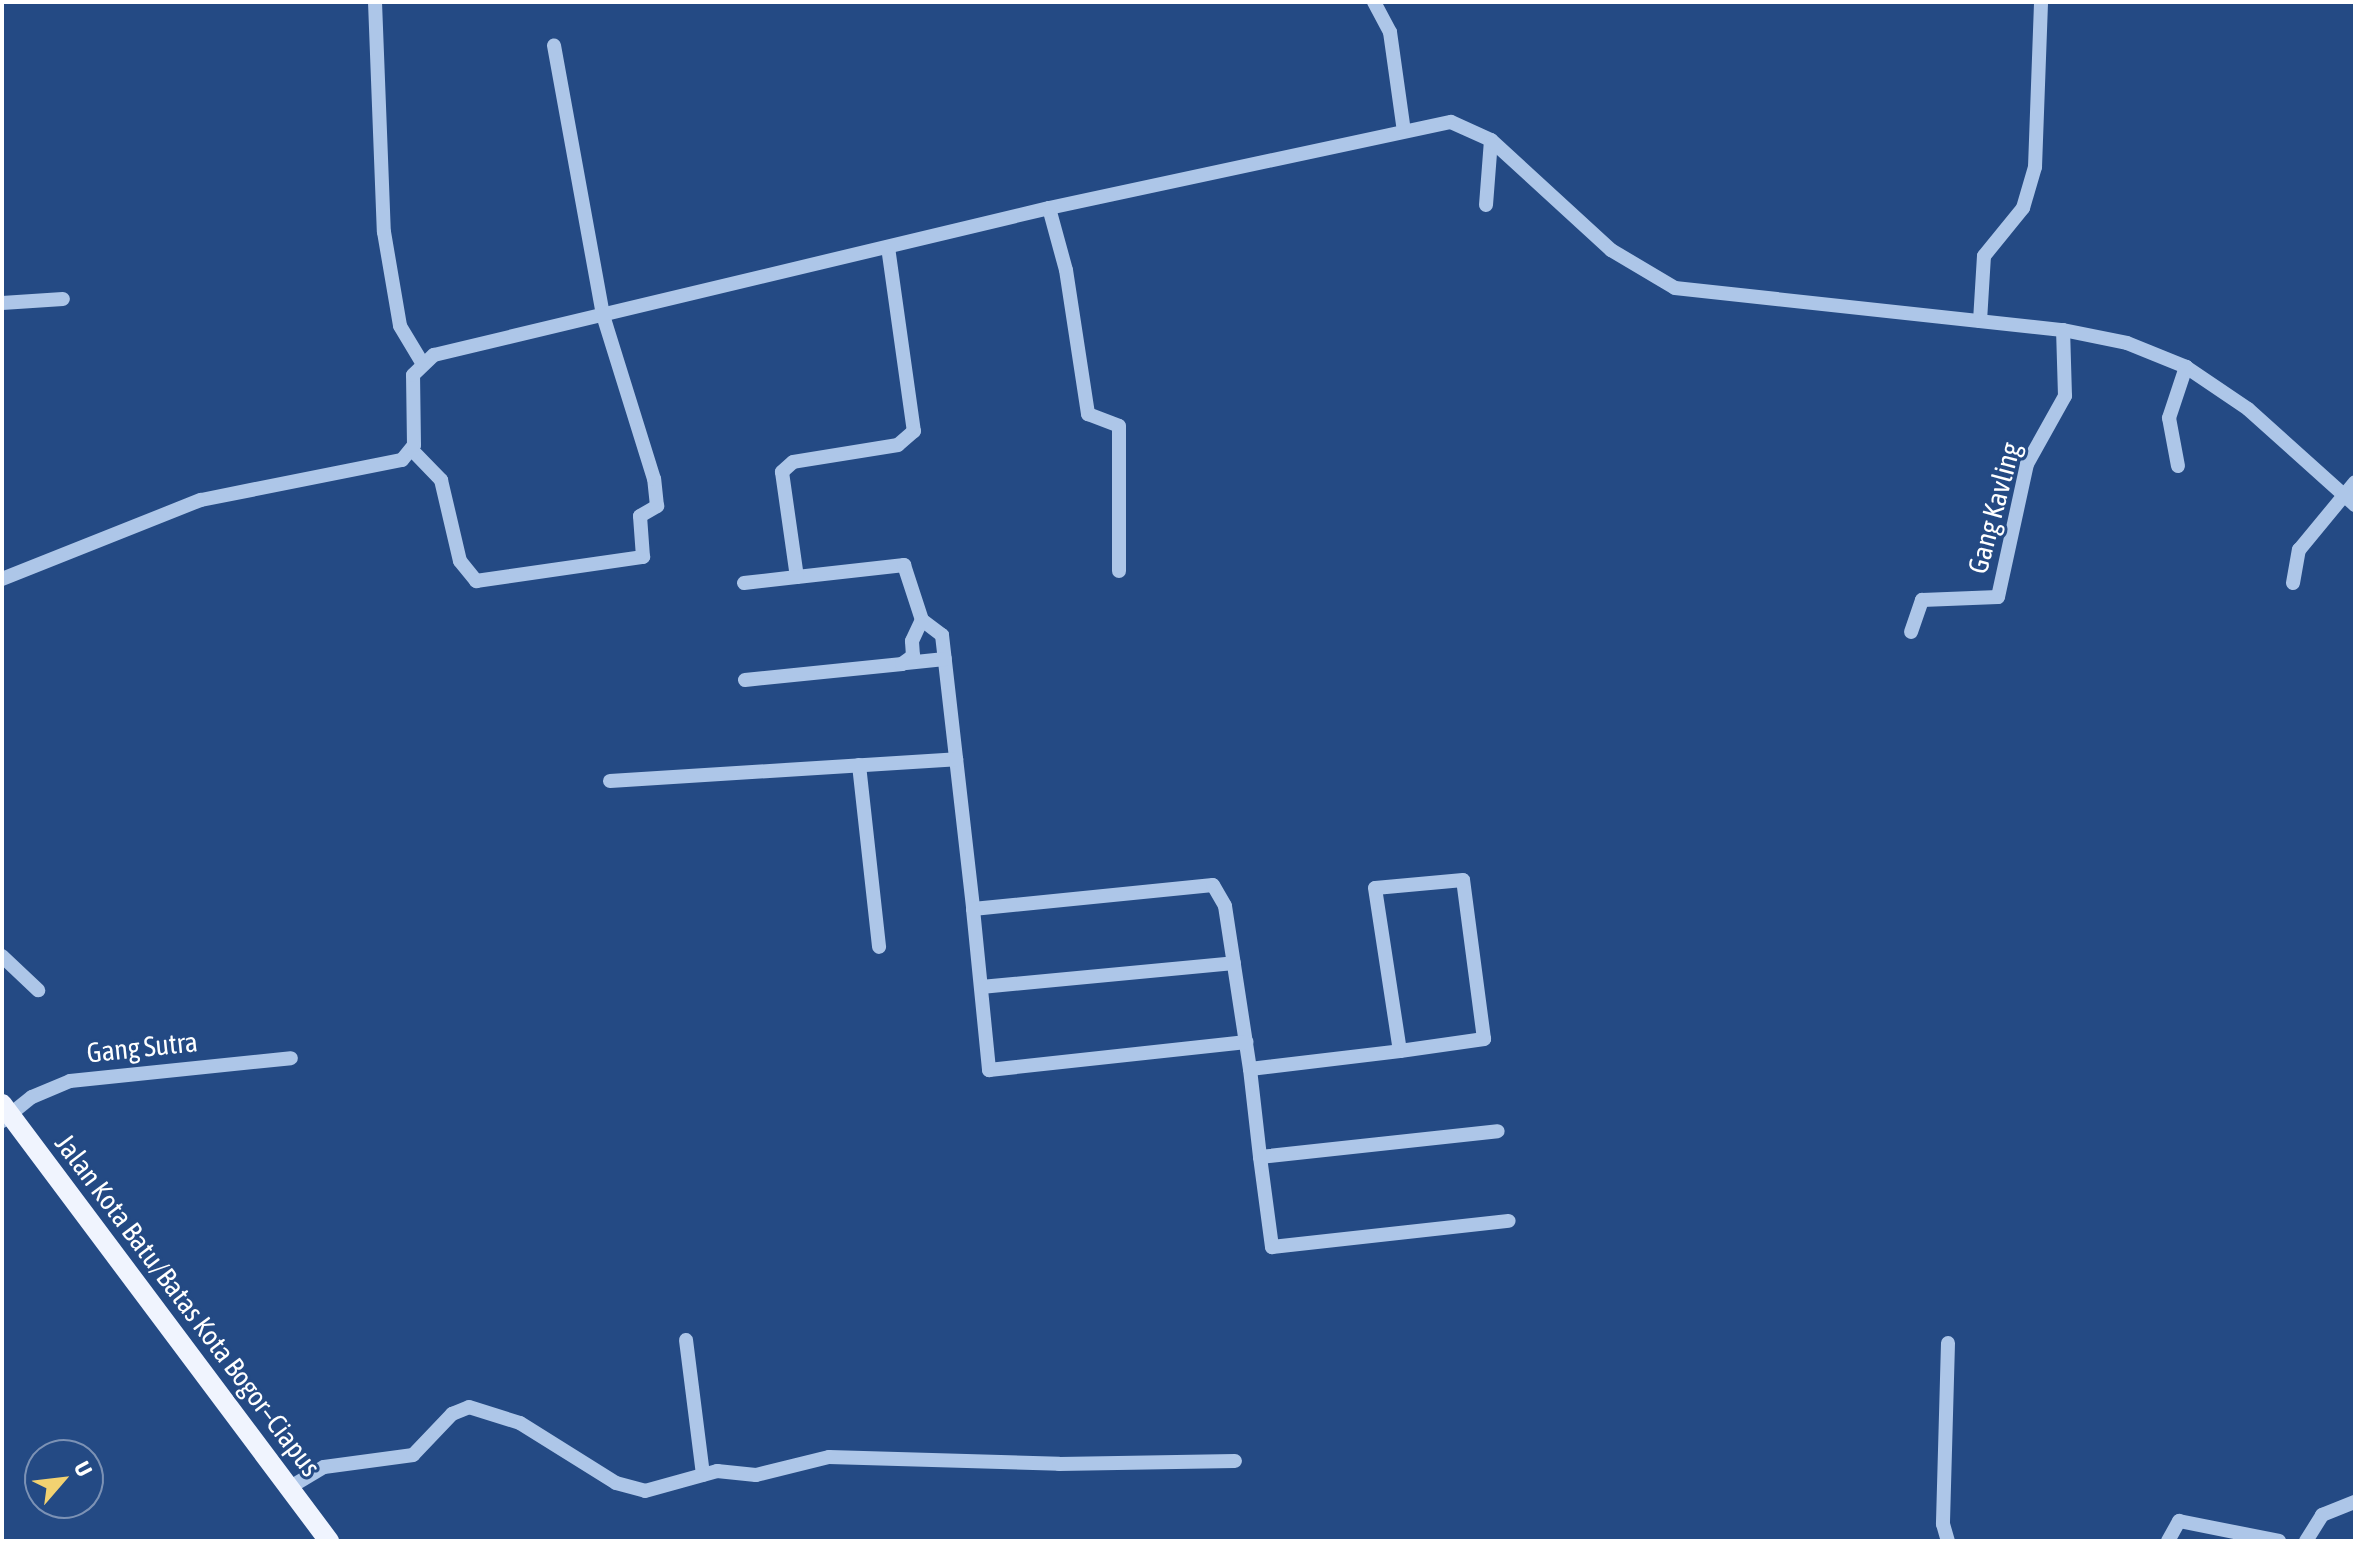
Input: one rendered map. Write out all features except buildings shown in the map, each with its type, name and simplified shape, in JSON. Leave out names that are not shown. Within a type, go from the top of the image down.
[{"type":"main road","name":"Jalan Kota Batu/Batas Kota Bogor–Ciapus","points":[[4,1114],[292,1486],[329,1541]]},
{"type":"street","points":[[375,2],[384,232],[400,326],[421,361]]},
{"type":"street","points":[[1374,2],[1390,32],[1404,131]]},
{"type":"street","points":[[1980,321],[1984,256],[2023,208],[2035,167],[2041,2]]},
{"type":"street","points":[[554,45],[603,315],[654,479],[657,506],[640,516],[642,558],[476,581],[460,561],[441,480],[412,450],[413,375],[421,361],[603,315],[1049,208],[1404,131],[1463,123],[1491,140],[1611,250],[1675,288],[2063,330],[2127,343],[2186,367],[2279,432],[2355,505]]},
{"type":"street","points":[[1486,205],[1491,140]]},
{"type":"street","points":[[1049,208],[1066,270],[1088,416],[1119,424],[1119,571]]},
{"type":"street","points":[[797,577],[782,472],[793,462],[898,445],[914,431],[888,247]]},
{"type":"street","points":[[2,303],[63,299]]},
{"type":"street","name":"Gang Kavling","points":[[1911,632],[1922,600],[1998,597],[2027,464],[2065,396],[2063,330]]},
{"type":"street","points":[[2178,466],[2169,418],[2186,367]]},
{"type":"street","points":[[2,579],[201,500],[394,463],[412,450]]},
{"type":"street","points":[[2293,583],[2299,550],[2355,482]]},
{"type":"street","points":[[744,583],[904,565],[922,620],[942,635],[989,1070],[1246,1042]]},
{"type":"street","points":[[902,664],[913,656],[912,641],[922,620]]},
{"type":"street","points":[[745,680],[945,659]]},
{"type":"street","points":[[610,781],[956,759]]},
{"type":"street","points":[[859,765],[879,947]]},
{"type":"street","points":[[1250,1069],[1400,1051],[1484,1039],[1463,880],[1375,888],[1400,1051]]},
{"type":"street","points":[[973,909],[1213,885],[1225,906],[1250,1069],[1272,1247],[1509,1221]]},
{"type":"street","points":[[2,956],[38,990]]},
{"type":"street","points":[[981,987],[1234,963]]},
{"type":"street","name":"Gang Sutra","points":[[4,1114],[32,1097],[70,1081],[291,1058]]},
{"type":"street","points":[[1260,1157],[1498,1131]]},
{"type":"street","points":[[686,1340],[703,1475]]},
{"type":"street","points":[[1948,1343],[1943,1524],[1948,1541]]},
{"type":"street","points":[[292,1486],[324,1467],[413,1455],[452,1414],[469,1407],[520,1423],[632,1490],[656,1490],[703,1475],[770,1473],[829,1457],[1059,1464],[1235,1461]]},
{"type":"street","points":[[2306,1541],[2322,1515],[2355,1502]]},
{"type":"street","points":[[2168,1541],[2179,1521],[2279,1541]]}]
